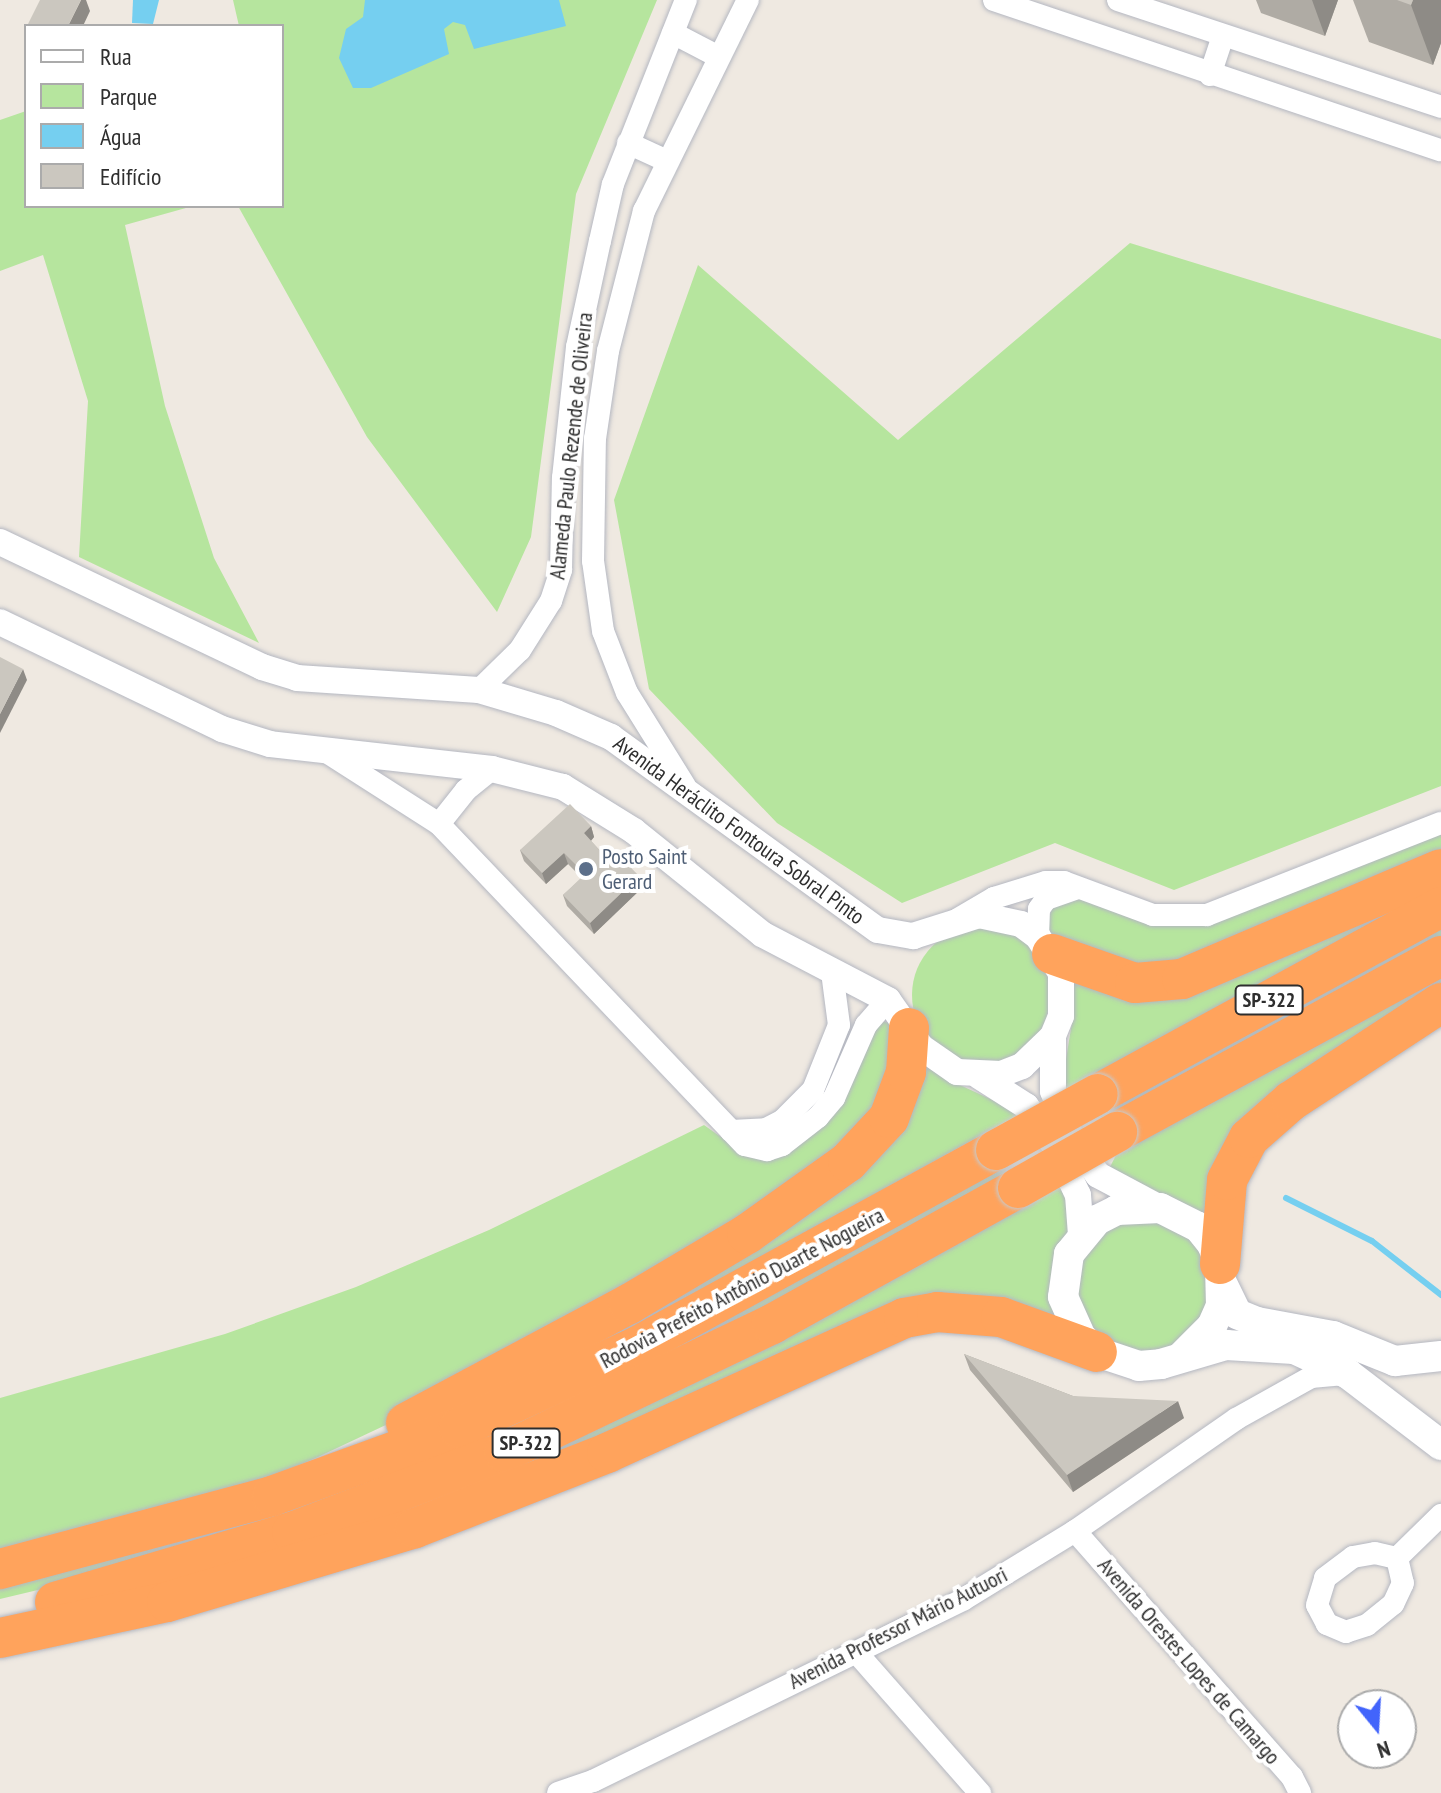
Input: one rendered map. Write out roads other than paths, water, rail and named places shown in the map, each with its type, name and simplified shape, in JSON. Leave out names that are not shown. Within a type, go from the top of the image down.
[{"type":"highway","points":[[1045,945],[1135,983],[1182,979],[1441,869]]},
{"type":"highway","name":"Rodovia Prefeito Antônio Duarte Nogueira","points":[[0,1569],[131,1538],[357,1468],[567,1381],[1441,907]]},
{"type":"highway","name":"Rodovia Prefeito Antônio Duarte Nogueira","points":[[0,1614],[292,1532],[504,1452],[772,1324],[1441,956]]},
{"type":"highway","points":[[1222,1274],[1227,1180],[1249,1138],[1291,1101],[1441,1003]]},
{"type":"highway","points":[[131,1538],[389,1432],[590,1326],[747,1234],[875,1139],[906,1072],[901,1016]]},
{"type":"highway","points":[[0,1638],[167,1602],[415,1528],[607,1453],[904,1318],[937,1312],[1001,1317],[1097,1352]]},
{"type":"main road","points":[[1441,1356],[1395,1361],[1333,1336],[1246,1319],[1231,1305],[1222,1274],[1198,1227],[1160,1208],[1117,1210],[1081,1235],[1069,1254],[1063,1297],[1081,1337],[1097,1352],[1139,1366],[1226,1345],[1262,1344],[1294,1349],[1348,1374],[1441,1445]]},
{"type":"main road","points":[[1182,1356],[1212,1326],[1222,1274]]},
{"type":"street","name":"Alameda Paulo Rezende de Oliveira","points":[[479,690],[520,650],[551,601],[561,570],[563,478],[577,347],[613,184],[686,0]]},
{"type":"street","name":"Alameda Paulo Rezende de Oliveira","points":[[685,787],[627,693],[603,631],[593,561],[595,439],[608,351],[636,238],[665,160],[748,0]]},
{"type":"street","points":[[994,0],[1441,150]]},
{"type":"street","points":[[1118,0],[1441,107]]},
{"type":"street","points":[[673,33],[717,56]]},
{"type":"street","points":[[1210,75],[1223,36]]},
{"type":"street","points":[[628,143],[665,160]]},
{"type":"street","name":"Avenida Heráclito Fontoura Sobral Pinto","points":[[0,542],[262,667],[297,678],[479,690],[556,713],[611,737],[685,787],[878,930],[913,936],[948,925],[1000,917],[1045,945]]},
{"type":"street","points":[[0,622],[222,729],[270,744],[328,753],[492,769],[563,787],[634,831],[762,934],[832,972],[901,1016],[937,1062],[979,1076],[1026,1106],[1054,1145],[1078,1195],[1081,1235]]},
{"type":"street","points":[[328,753],[439,824],[745,1145],[767,1150],[802,1132],[834,1098],[866,1025],[901,1016]]},
{"type":"street","points":[[439,824],[466,790],[492,769]]},
{"type":"street","points":[[948,925],[1018,889],[1055,882],[1081,888],[1153,915],[1185,919],[1441,823]]},
{"type":"street","points":[[1081,888],[1046,899],[1039,909],[1045,945],[1064,994],[1053,1036],[1053,1091],[1073,1142],[1098,1175],[1160,1208]]},
{"type":"street","points":[[731,1131],[766,1129],[782,1121],[813,1090],[839,1025],[832,972]]},
{"type":"street","points":[[979,1076],[1022,1066],[1053,1036]]},
{"type":"street","name":"Avenida Professor Mário Autuori","points":[[558,1793],[593,1781],[964,1599],[1075,1531],[1288,1388],[1311,1377],[1348,1374]]},
{"type":"street","points":[[1397,1558],[1441,1515]]},
{"type":"street","name":"Avenida Orestes Lopes de Camargo","points":[[1075,1531],[1292,1777],[1300,1793]]},
{"type":"street","points":[[856,1652],[980,1793]]},
{"type":"water","points":[[133,0],[159,0],[153,24],[132,23]]},
{"type":"water","points":[[365,0],[559,0],[566,26],[474,49],[465,25],[453,22],[444,29],[449,54],[371,88],[353,88],[339,58],[346,29],[363,17]]},
{"type":"waterway","points":[[1286,1198],[1372,1241],[1441,1295]]},
{"type":"place","name":"Posto Saint Gerard","points":[[586,869]]}]
